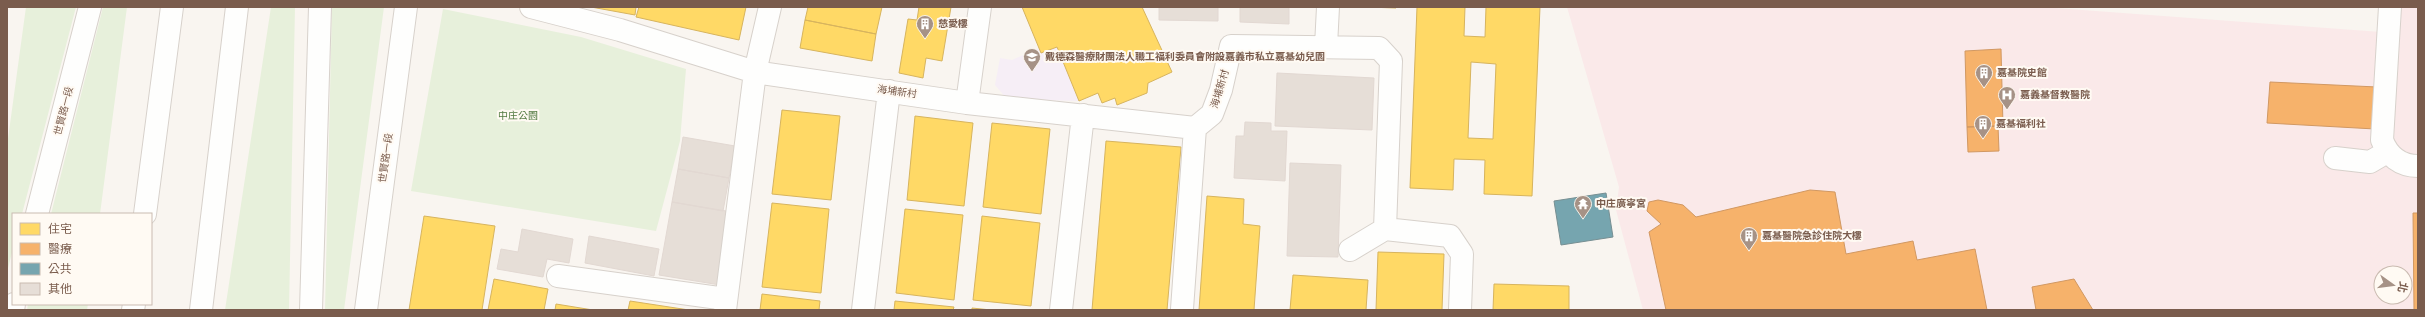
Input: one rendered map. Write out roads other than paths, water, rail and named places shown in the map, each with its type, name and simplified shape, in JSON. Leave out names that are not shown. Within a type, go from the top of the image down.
[{"type":"street","name":"世賢路一段","points":[[37,213],[90,7]]},
{"type":"street","points":[[145,213],[172,7]]},
{"type":"street","points":[[201,310],[237,7]]},
{"type":"street","points":[[310,310],[320,7]]},
{"type":"street","name":"世賢路一段","points":[[366,310],[406,7]]},
{"type":"street","name":"海埔新村","points":[[532,7],[620,30],[755,72],[967,103],[1195,128],[1212,114],[1221,90],[1231,46],[1326,46],[1379,48],[1391,61],[1384,229]]},
{"type":"street","points":[[558,276],[725,305],[755,72],[770,7]]},
{"type":"street","points":[[967,103],[980,7]]},
{"type":"street","points":[[1326,46],[1328,7]]},
{"type":"street","points":[[2390,7],[2382,140],[2387,152],[2397,160],[2410,166],[2418,166]]},
{"type":"street","points":[[862,310],[889,91]]},
{"type":"street","points":[[1062,310],[1082,115]]},
{"type":"street","points":[[1182,309],[1195,128]]},
{"type":"street","points":[[2335,158],[2370,162],[2387,152]]},
{"type":"street","points":[[1350,250],[1384,229],[1450,236],[1462,254],[1460,310]]},
{"type":"place","name":"慈愛樓","points":[[925,39]]},
{"type":"place","name":"戴德森醫療財團法人職工福利委員會附設嘉義市私立嘉基幼兒園","points":[[1032,72]]},
{"type":"place","name":"嘉基院史館","points":[[1984,88]]},
{"type":"place","name":"嘉義基督教醫院","points":[[2007,110]]},
{"type":"place","name":"嘉基福利社","points":[[1983,139]]},
{"type":"place","name":"中庄廣寧宮","points":[[1583,219]]},
{"type":"place","name":"嘉基醫院急診住院大樓","points":[[1749,251]]},
{"type":"park label","name":"中庄公園","points":[[518,116]]}]
